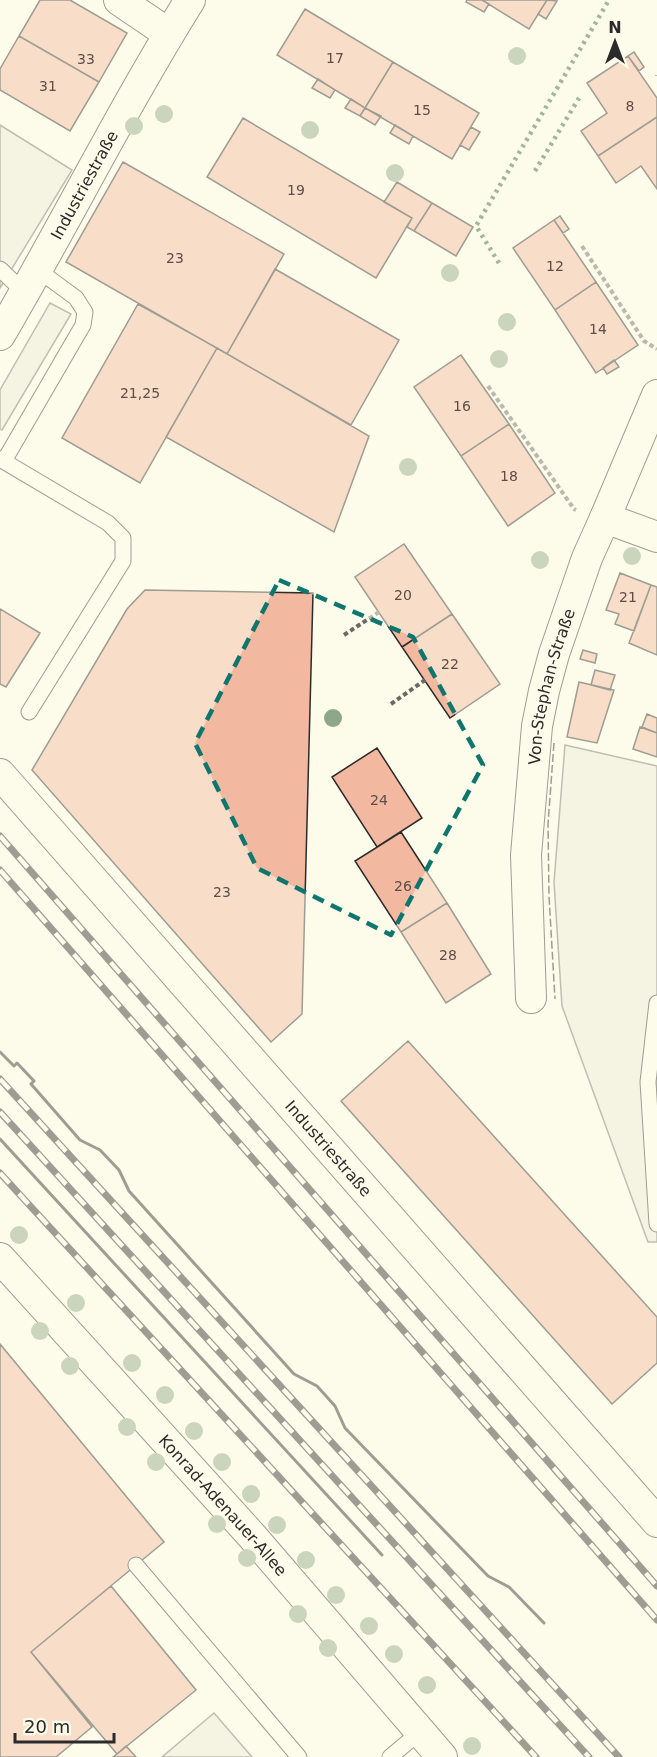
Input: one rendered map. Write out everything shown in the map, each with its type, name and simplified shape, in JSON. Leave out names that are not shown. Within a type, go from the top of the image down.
[{"type":"street","points":[[119,0],[169,34]]},
{"type":"street","name":"Industriestraße","points":[[0,335],[190,0]]},
{"type":"street","name":"Von-Stephan-Straße","points":[[531,998],[526,855],[537,726],[554,654],[587,558],[657,395]]},
{"type":"street","points":[[606,518],[657,537]]},
{"type":"street","name":"Industriestraße","points":[[0,774],[657,1522]]},
{"type":"street","name":"Konrad-Adenauer-Allee","points":[[0,1258],[252,1536],[442,1757]]},
{"type":"lane","points":[[0,269],[76,298],[86,312],[83,325],[2,460],[108,523],[123,538],[123,561],[29,712]]},
{"type":"lane","points":[[657,1003],[648,1082],[657,1224]]},
{"type":"lane","points":[[136,1566],[299,1757]]},
{"type":"lane","points":[[390,1757],[421,1731]]},
{"type":"path","points":[[582,246],[644,341],[657,349]]},
{"type":"path","points":[[488,386],[574,509],[606,518]]},
{"type":"path","points":[[344,635],[378,612]]},
{"type":"path","points":[[391,704],[425,680]]},
{"type":"highlighted area","points":[[279,580],[413,637],[483,765],[391,935],[257,868],[195,743]]},
{"type":"shaded area","points":[[0,125],[72,170],[0,288]]},
{"type":"shaded area","points":[[50,303],[71,314],[2,430],[0,429],[0,390]]},
{"type":"shaded area","points":[[565,745],[657,766],[657,1242],[648,1242],[562,1006],[554,882]]},
{"type":"shaded area","points":[[214,1713],[252,1757],[162,1757]]},
{"type":"building","points":[[40,0],[70,0],[127,33],[99,82],[19,36]]},
{"type":"building","points":[[467,0],[482,0],[489,4],[484,12],[466,2]]},
{"type":"building","points":[[482,0],[547,0],[529,29]]},
{"type":"building","points":[[547,0],[557,1],[546,19],[538,14]]},
{"type":"building","points":[[305,9],[393,62],[365,108],[277,55]]},
{"type":"building","points":[[19,36],[99,82],[70,131],[0,90],[0,69]]},
{"type":"building","points":[[634,52],[644,67],[639,71],[628,56]]},
{"type":"building","points":[[628,56],[657,98],[657,117],[598,156],[581,131],[607,113],[587,83]]},
{"type":"building","points":[[393,62],[479,113],[452,159],[365,108]]},
{"type":"building","points":[[318,79],[335,90],[330,98],[312,88]]},
{"type":"building","points":[[351,99],[365,108],[360,116],[345,108]]},
{"type":"building","points":[[365,108],[381,116],[375,125],[360,116]]},
{"type":"building","points":[[657,117],[657,189],[641,166],[616,183],[598,156]]},
{"type":"building","points":[[243,118],[412,218],[376,278],[207,177]]},
{"type":"building","points":[[395,125],[413,136],[409,144],[390,133]]},
{"type":"building","points":[[471,127],[480,132],[469,150],[460,145]]},
{"type":"building","points":[[123,162],[284,254],[227,354],[66,262]]},
{"type":"building","points":[[397,182],[432,203],[414,231],[407,227],[412,218],[384,202]]},
{"type":"building","points":[[432,203],[473,227],[456,256],[414,231]]},
{"type":"building","points":[[560,216],[569,229],[563,233],[554,220]]},
{"type":"building","points":[[554,220],[596,282],[555,310],[513,248]]},
{"type":"building","points":[[275,269],[399,340],[351,425],[227,354]]},
{"type":"building","points":[[596,282],[638,345],[596,373],[555,310]]},
{"type":"building","points":[[138,304],[217,348],[140,483],[62,438]]},
{"type":"building","points":[[217,348],[369,436],[334,532],[166,437]]},
{"type":"building","points":[[461,355],[509,424],[461,456],[414,387]]},
{"type":"building","points":[[614,360],[619,367],[607,374],[603,368]]},
{"type":"building","points":[[509,424],[555,493],[508,526],[461,456]]},
{"type":"building","points":[[404,544],[452,614],[402,647],[355,577]]},
{"type":"building","points":[[620,573],[651,585],[634,631],[615,624],[619,614],[606,610]]},
{"type":"building","points":[[651,585],[657,587],[657,655],[629,643]]},
{"type":"building","points":[[145,590],[313,593],[302,1014],[271,1042],[32,770],[127,609]]},
{"type":"building","points":[[0,609],[40,633],[6,687],[0,684]]},
{"type":"building","points":[[452,614],[500,684],[450,718],[402,647]]},
{"type":"building","points":[[583,650],[597,654],[595,663],[580,659]]},
{"type":"building","points":[[595,670],[615,675],[610,690],[591,685]]},
{"type":"building","points":[[579,682],[614,690],[597,743],[567,737]]},
{"type":"building","points":[[647,714],[657,718],[657,733],[642,727]]},
{"type":"building","points":[[640,727],[657,733],[657,757],[633,749]]},
{"type":"building","points":[[377,748],[422,818],[377,847],[332,777]]},
{"type":"building","points":[[401,832],[447,903],[401,932],[355,861]]},
{"type":"building","points":[[447,903],[491,974],[446,1003],[401,932]]},
{"type":"building","points":[[408,1041],[657,1317],[657,1363],[612,1404],[341,1101]]},
{"type":"building","points":[[0,1344],[164,1542],[31,1652],[92,1727],[56,1757],[0,1757]]},
{"type":"building","points":[[111,1586],[196,1690],[117,1754],[31,1652]]},
{"type":"building","points":[[126,1746],[136,1757],[113,1757],[117,1754]]},
{"type":"railway","points":[[0,836],[657,1586]]},
{"type":"railway","points":[[0,870],[657,1620]]},
{"type":"railway","points":[[0,1079],[619,1757]]},
{"type":"railway","points":[[0,1112],[589,1757]]},
{"type":"railway","points":[[0,1173],[536,1757]]},
{"type":"hedge","points":[[499,263],[476,226],[609,0]]},
{"type":"hedge","points":[[535,171],[579,98]]},
{"type":"fence","points":[[554,743],[548,824],[549,896],[555,999]]},
{"type":"wall","points":[[0,1052],[14,1066],[17,1063],[34,1081],[31,1084],[80,1140],[100,1150],[119,1170],[129,1191],[294,1374],[317,1386],[335,1406],[345,1428],[488,1576],[509,1587],[544,1623]]},
{"type":"wall","points":[[0,1139],[382,1555]]}]
